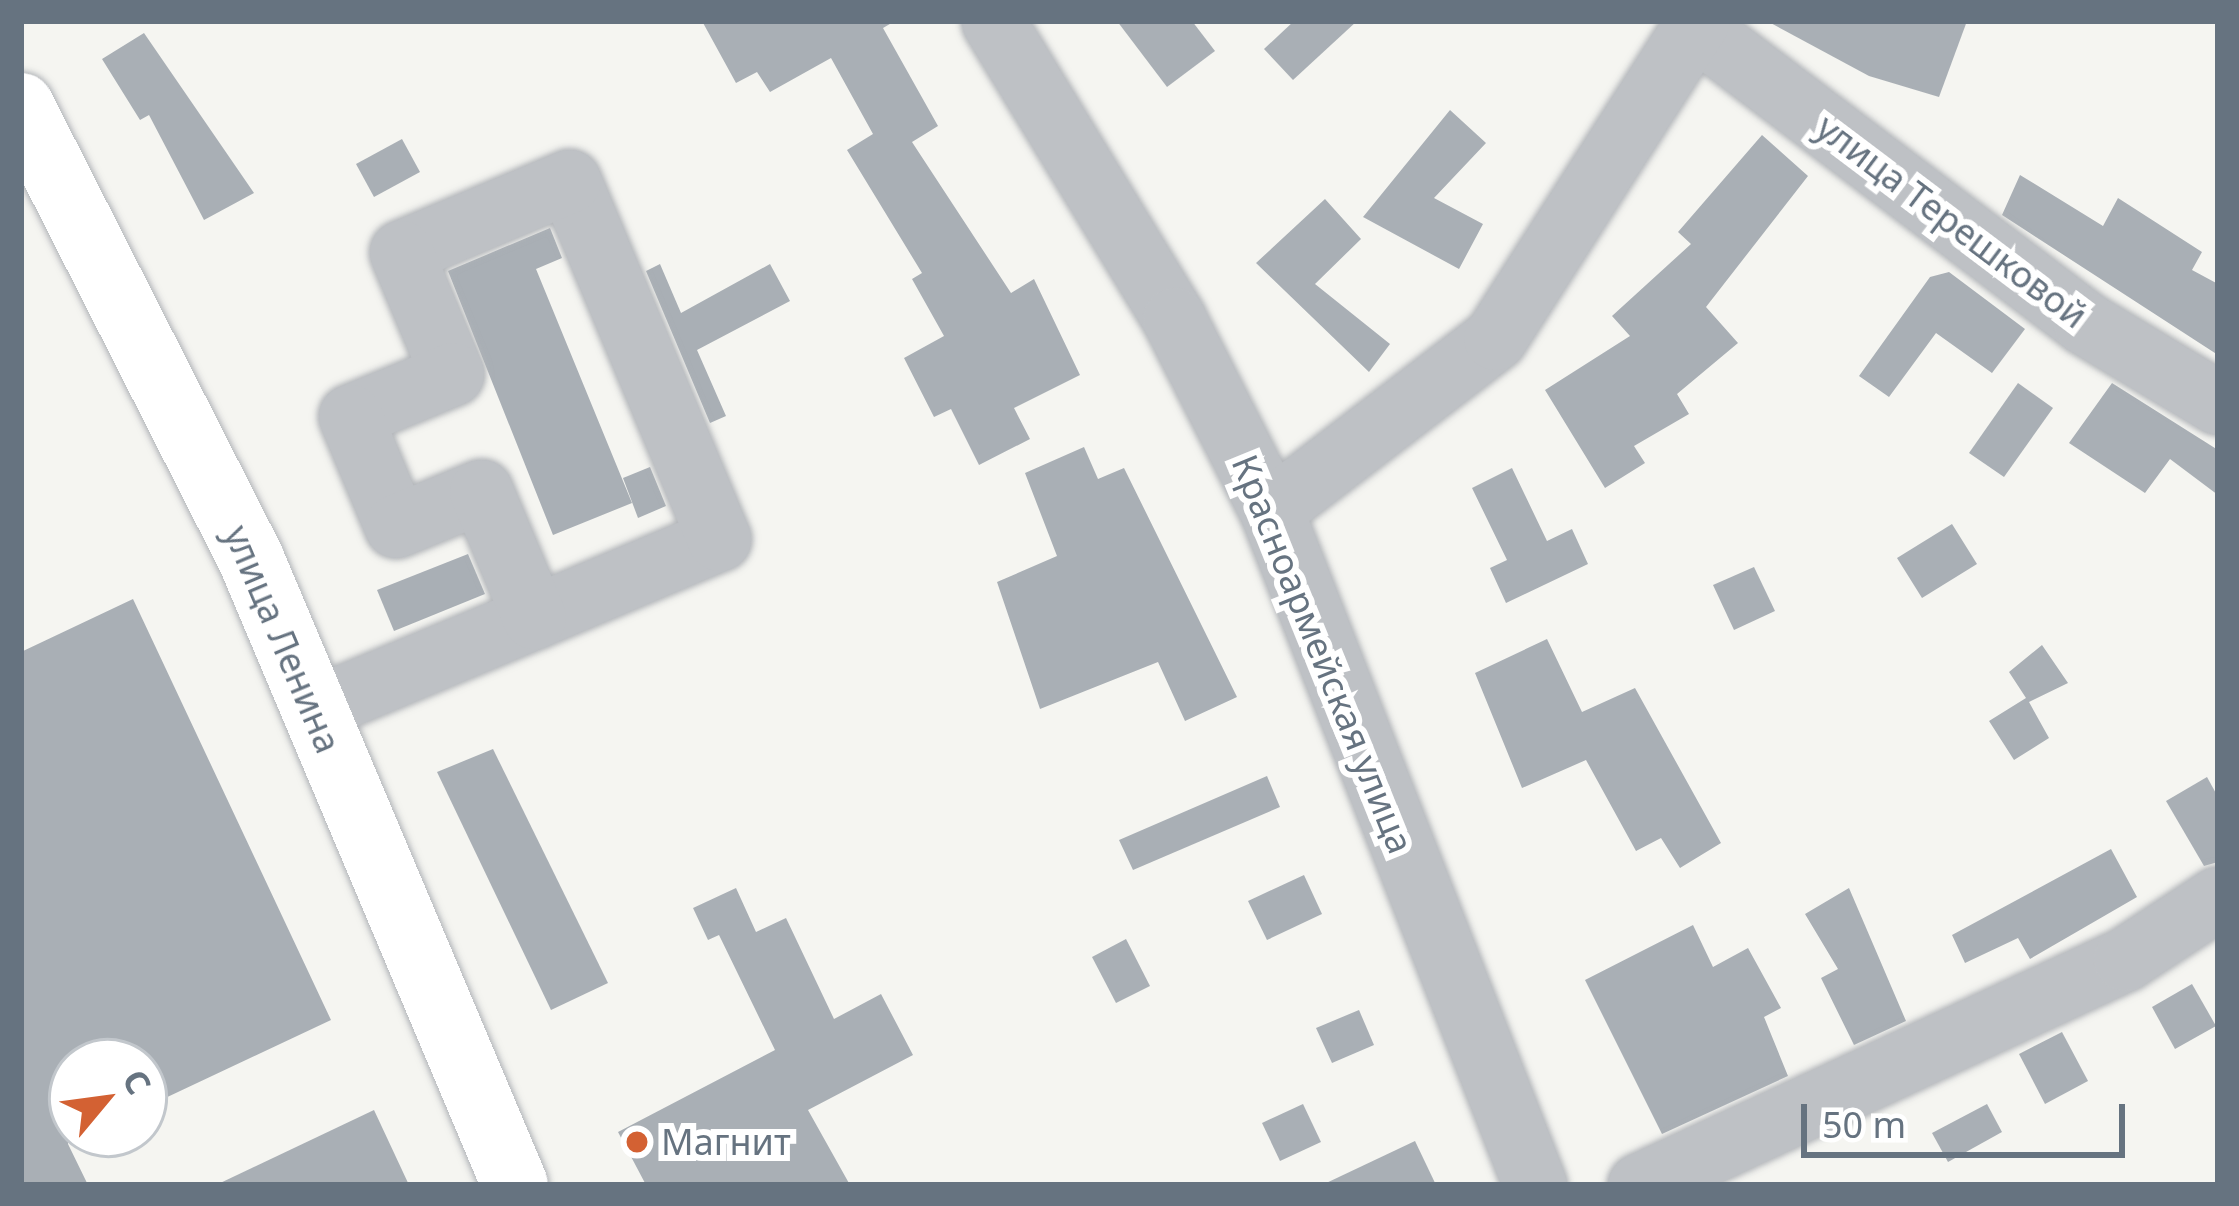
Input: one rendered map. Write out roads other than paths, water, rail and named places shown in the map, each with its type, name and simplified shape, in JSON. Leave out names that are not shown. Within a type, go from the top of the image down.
[{"type":"main road","name":"улица Ленина","points":[[21,106],[145,340],[314,709],[515,1185]]},
{"type":"street","name":"Красноармейская улица","points":[[993,21],[1174,319],[1271,510],[1535,1185]]},
{"type":"street","points":[[1271,510],[1496,338],[1696,24]]},
{"type":"street","name":"улица Терешковой","points":[[1696,24],[2085,323],[2218,403]]},
{"type":"street","points":[[314,709],[534,617],[719,539],[569,181],[400,252],[452,374],[350,416],[396,526],[481,491],[534,617]]},
{"type":"street","points":[[1639,1185],[2125,959],[2218,898]]},
{"type":"place","name":"Магнит","points":[[637,1142]]}]
